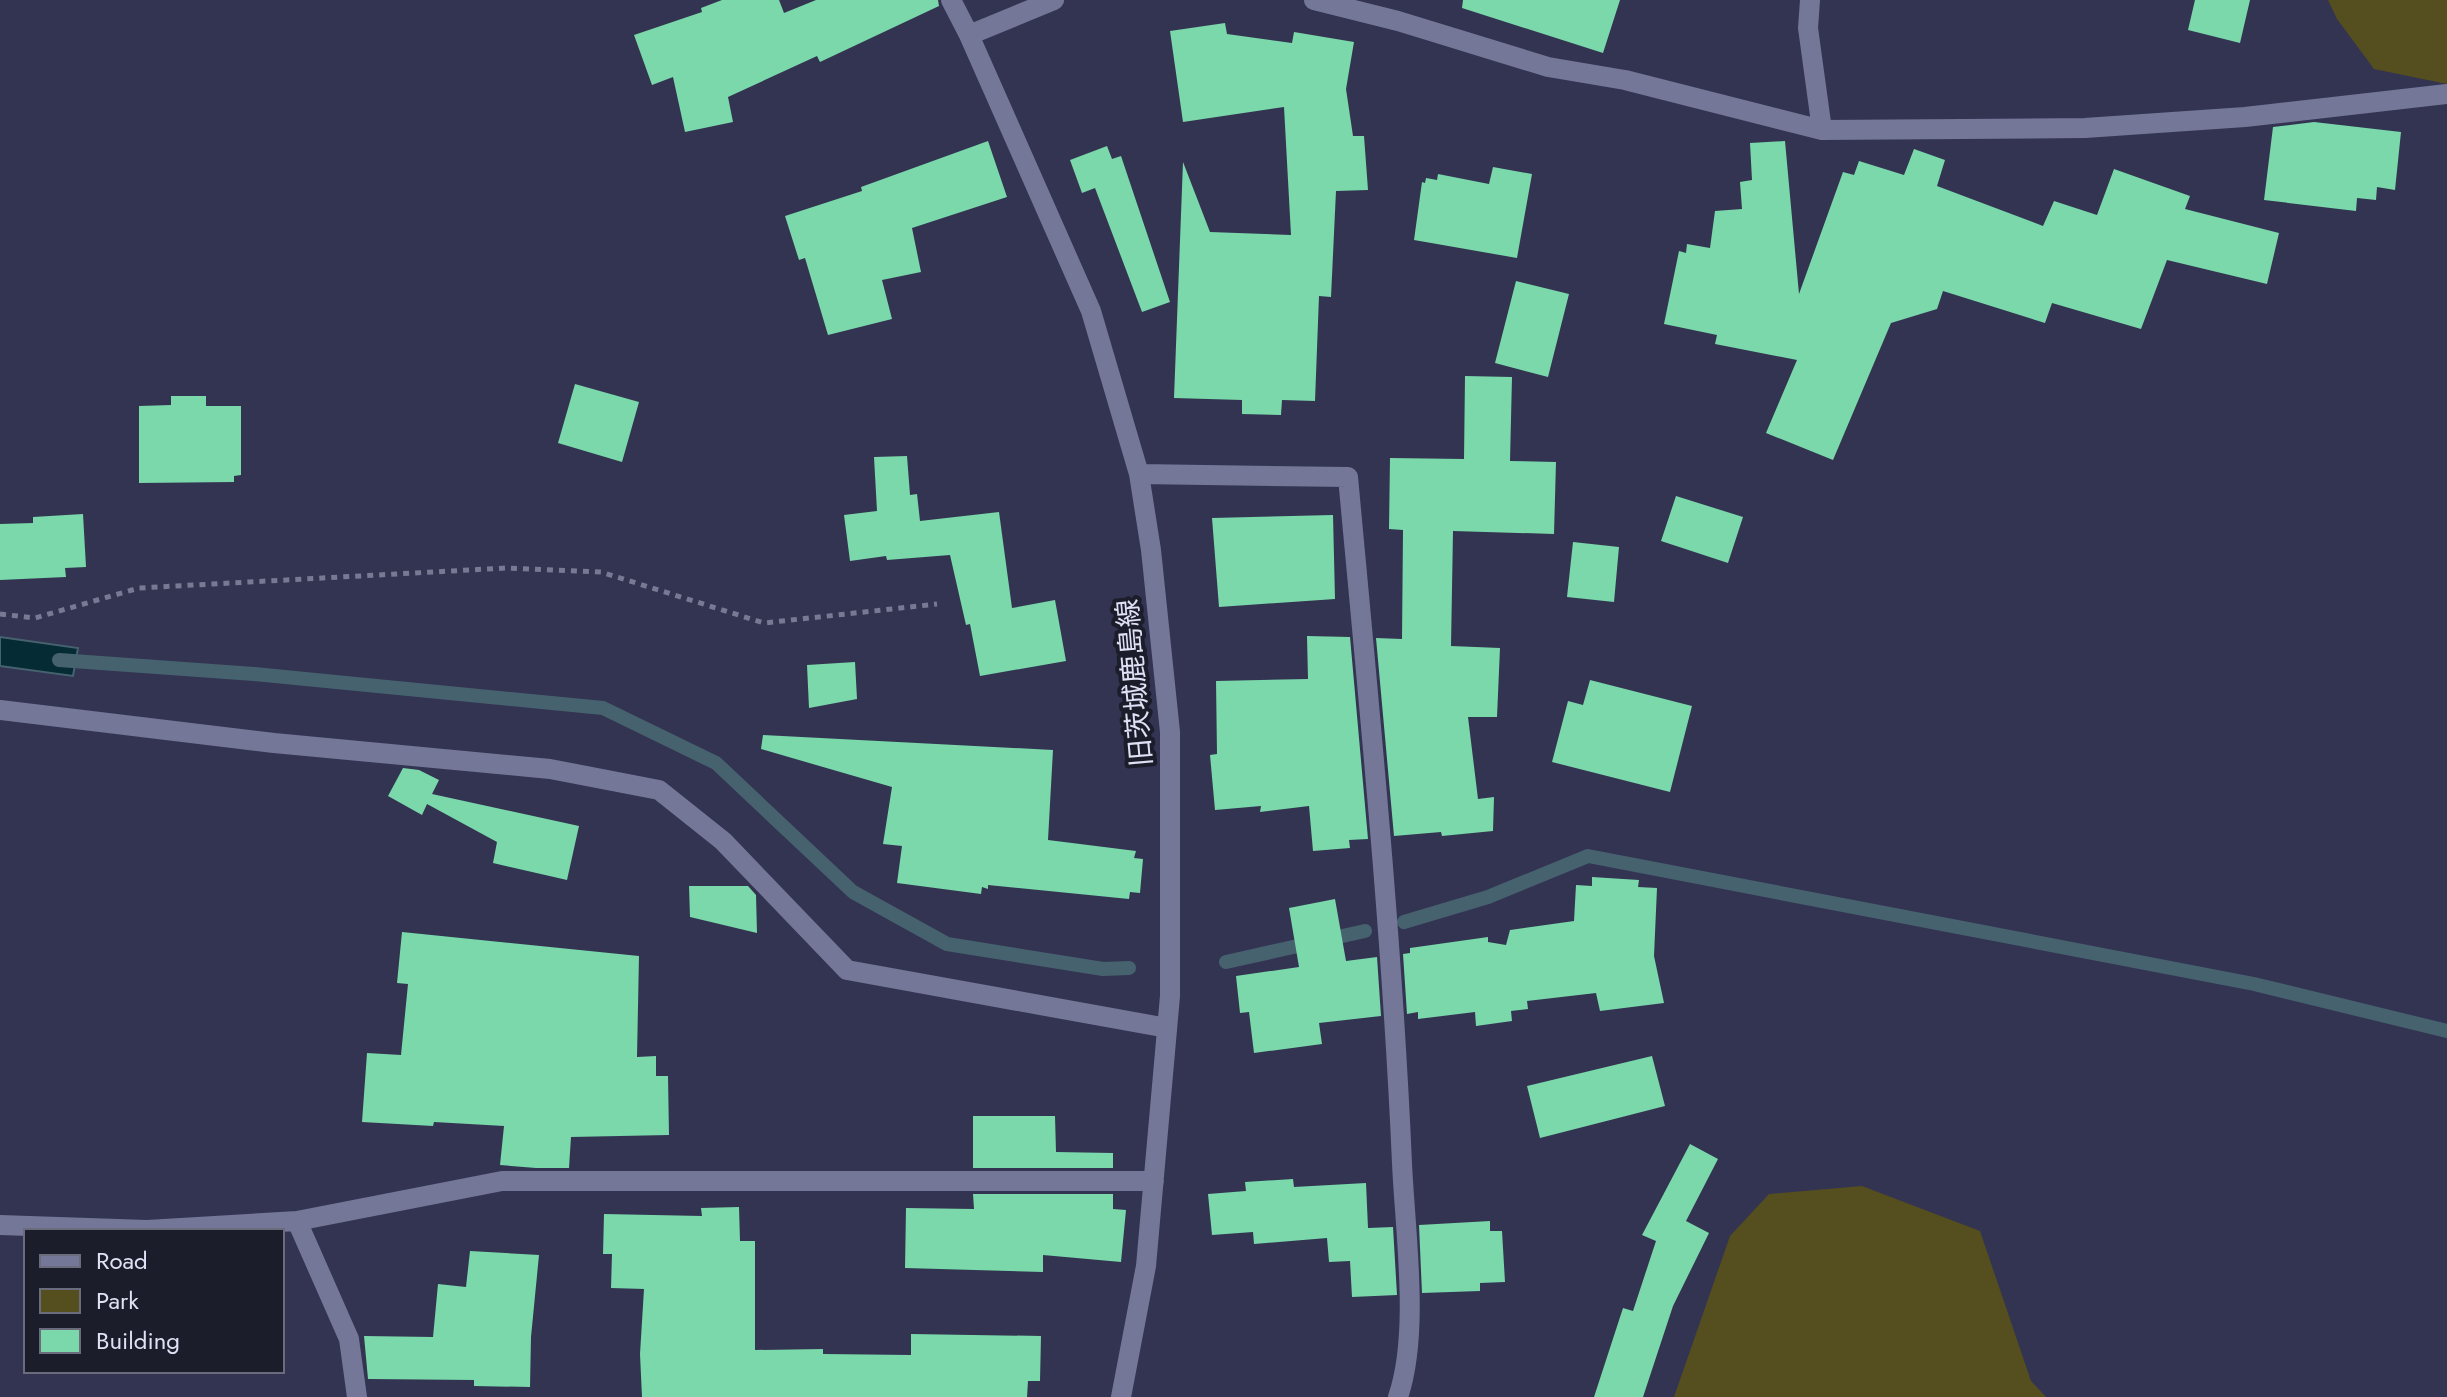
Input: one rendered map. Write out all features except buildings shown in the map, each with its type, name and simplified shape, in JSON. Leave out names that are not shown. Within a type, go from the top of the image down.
[{"type":"street","name":"旧茨城鹿島線","points":[[951,0],[1091,311],[1139,474],[1151,550],[1170,732],[1170,996],[1146,1266],[1121,1397]]},
{"type":"street","points":[[969,35],[1054,0]]},
{"type":"street","points":[[1314,0],[1398,21],[1548,67],[1625,80],[1822,130],[2085,128],[2245,117],[2447,94]]},
{"type":"street","points":[[1810,0],[1808,28],[1822,130]]},
{"type":"street","points":[[1139,474],[1348,477],[1395,1002],[1409,1319],[1406,1375],[1398,1397]]},
{"type":"street","points":[[0,710],[274,743],[550,769],[659,790],[723,841],[847,970],[1167,1028]]},
{"type":"street","points":[[164,1229],[297,1221],[502,1181],[1154,1181]]},
{"type":"street","points":[[297,1221],[349,1339],[357,1397]]},
{"type":"street","points":[[0,1225],[118,1229]]},
{"type":"path","points":[[0,614],[35,618],[139,588],[506,568],[601,572],[764,623],[937,604]]},
{"type":"green space","points":[[2328,0],[2447,0],[2447,84],[2374,69],[2337,19]]},
{"type":"green space","points":[[1862,1186],[1980,1231],[2031,1381],[2046,1397],[1674,1397],[1730,1236],[1769,1194]]},
{"type":"water","points":[[0,637],[78,648],[73,676],[0,666]]},
{"type":"waterway","points":[[59,660],[254,674],[603,708],[716,763],[853,892],[947,944],[1103,969],[1129,968]]},
{"type":"waterway","points":[[1404,922],[1488,897],[1588,856],[2254,984],[2447,1031]]},
{"type":"waterway","points":[[1226,962],[1365,931]]}]
